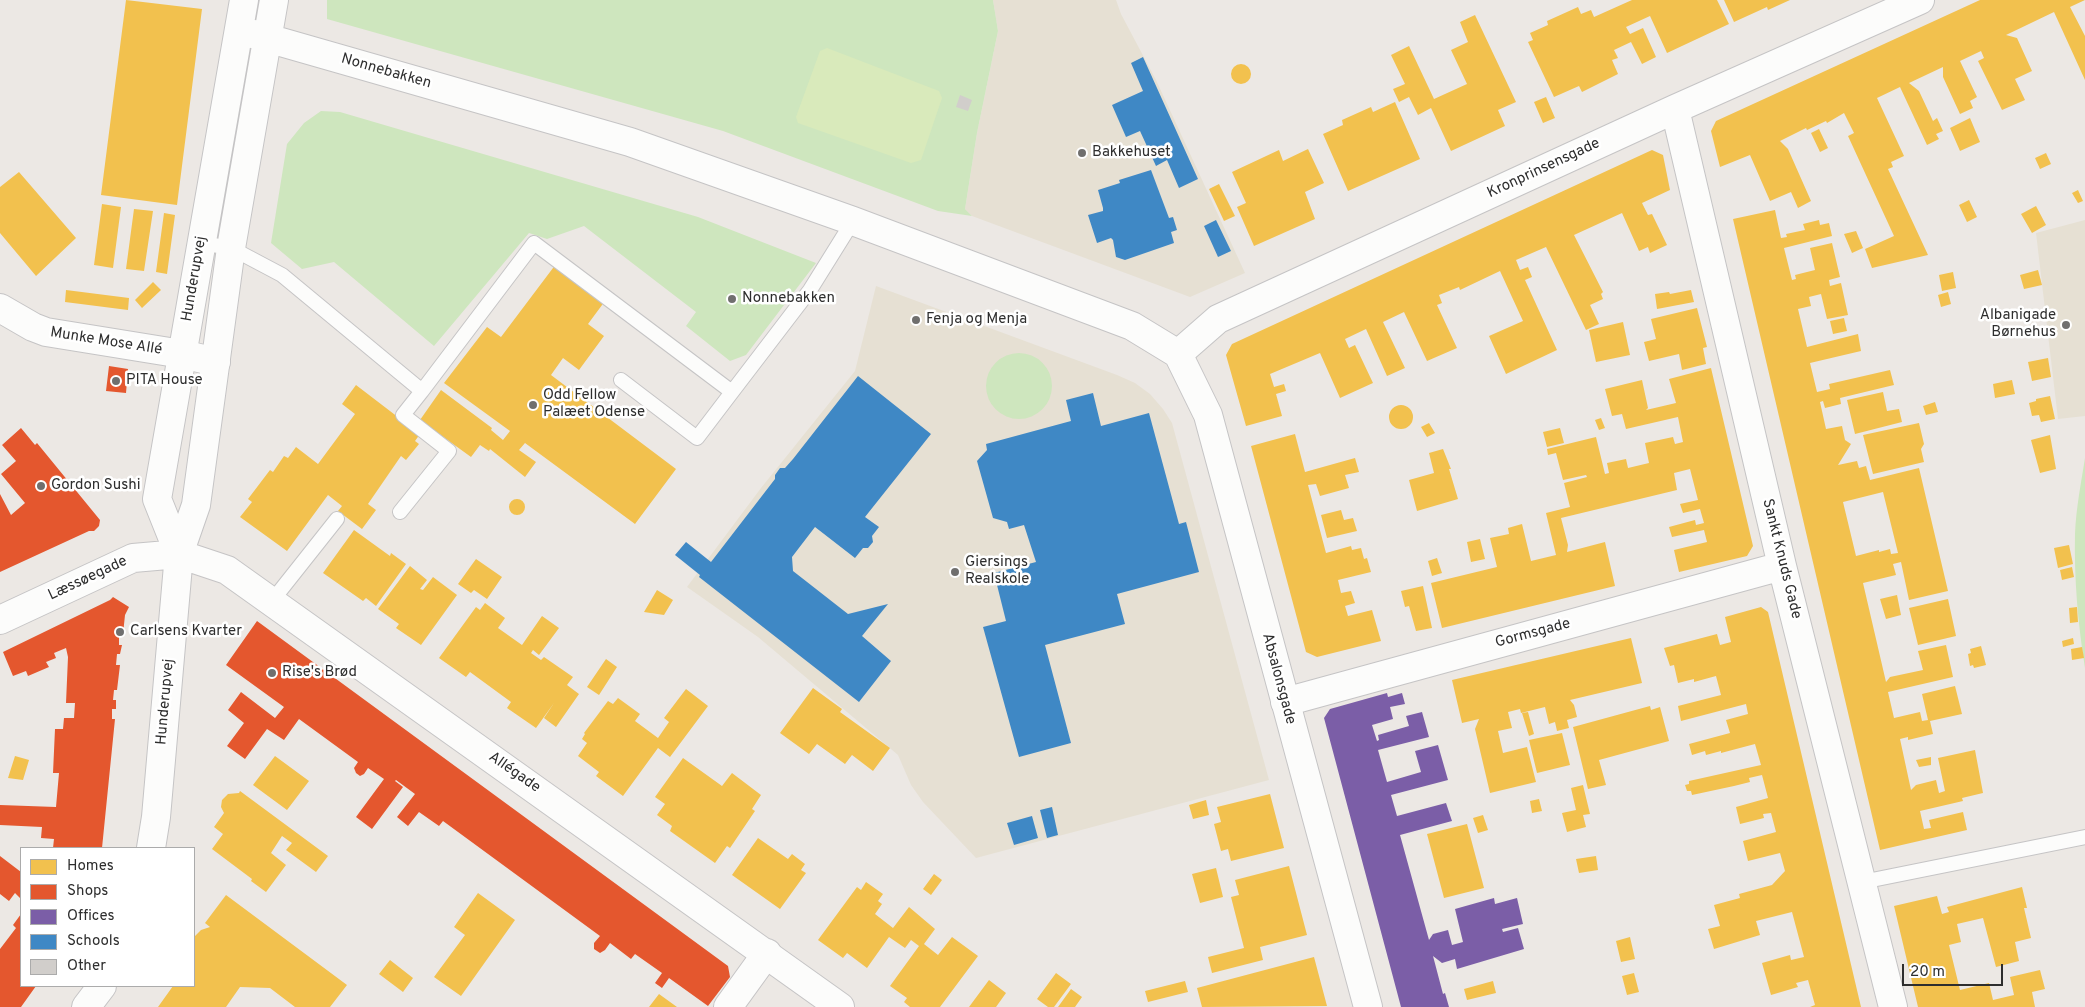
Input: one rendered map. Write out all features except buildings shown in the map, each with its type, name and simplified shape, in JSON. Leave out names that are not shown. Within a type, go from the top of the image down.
[{"type":"main road","name":"Hunderupvej","points":[[179,554],[157,499],[244,0]]},
{"type":"main road","name":"Hunderupvej","points":[[151,847],[156,817],[179,554],[196,505],[231,248],[274,0]]},
{"type":"main road","name":"Kronprinsensgade","points":[[1178,354],[1218,319],[1675,109],[1920,0]]},
{"type":"main road","name":"Nonnebakken","points":[[239,30],[630,142],[853,221],[1132,326],[1178,354]]},
{"type":"main road","name":"Sankt Knuds Gade","points":[[1675,109],[1782,566],[1893,1007]]},
{"type":"main road","name":"Munke Mose Allé","points":[[0,308],[33,327],[46,332],[182,354],[216,362]]},
{"type":"main road","name":"Absalonsgade","points":[[1178,354],[1208,415],[1368,1007]]},
{"type":"main road","name":"Allégade","points":[[179,554],[227,570],[767,953],[840,1007]]},
{"type":"main road","name":"Læssøegade","points":[[0,620],[133,558],[179,554]]},
{"type":"main road","name":"Gormsgade","points":[[1285,702],[1782,566]]},
{"type":"main road","points":[[728,1007],[767,953]]},
{"type":"main road","points":[[86,1007],[101,987]]},
{"type":"lane","points":[[621,380],[697,438],[810,290],[853,221]]},
{"type":"lane","points":[[201,243],[231,248],[282,275],[422,391]]},
{"type":"lane","points":[[400,512],[448,451],[403,414],[534,243],[732,392]]},
{"type":"lane","points":[[272,602],[337,519]]},
{"type":"lane","points":[[1862,882],[2085,837]]},
{"type":"shaded area","name":"Bakkehuset","points":[[993,0],[1116,0],[1121,14],[1156,80],[1245,273],[1190,297],[972,216],[965,209],[977,133],[998,31]]},
{"type":"shaded area","name":"Albanigade Børnehus","points":[[2085,220],[2085,416],[2058,419],[2036,233]]},
{"type":"shaded area","name":"Giersings Realskole","points":[[876,286],[1117,375],[1135,383],[1150,394],[1163,409],[1172,423],[1269,780],[976,858],[923,802],[911,785],[898,755],[758,637],[687,587],[761,488],[855,371]]},
{"type":"green space","points":[[327,0],[993,0],[998,31],[977,133],[965,209],[972,216],[938,211],[723,131],[327,19]]},
{"type":"green space","points":[[827,48],[939,91],[942,98],[921,160],[911,163],[798,123],[796,117],[820,51]]},
{"type":"green space","points":[[321,111],[340,112],[698,217],[816,263],[746,355],[730,361],[686,326],[696,312],[584,226],[547,239],[529,233],[434,346],[334,262],[302,269],[271,243],[287,144],[304,123]]},
{"type":"green space","points":[[1019,353],[1031,356],[1042,363],[1049,374],[1052,386],[1049,398],[1042,409],[1031,416],[1019,419],[1007,416],[996,409],[989,398],[986,386],[989,374],[996,363],[1007,356]]},
{"type":"green space","points":[[2085,458],[2085,668],[2077,601],[2075,534]]},
{"type":"place","name":"Bakkehuset","points":[[1082,153]]},
{"type":"place","name":"Nonnebakken","points":[[732,299]]},
{"type":"place","name":"Fenja og Menja","points":[[916,320]]},
{"type":"place","name":"Albanigade Børnehus","points":[[2066,325]]},
{"type":"place","name":"PITA House","points":[[116,381]]},
{"type":"place","name":"Odd Fellow Palæet Odense","points":[[533,405]]},
{"type":"place","name":"Gordon Sushi","points":[[41,486]]},
{"type":"place","name":"Giersings Realskole","points":[[955,572]]},
{"type":"place","name":"Carlsens Kvarter","points":[[120,632]]},
{"type":"place","name":"Rise's Brød","points":[[272,673]]}]
